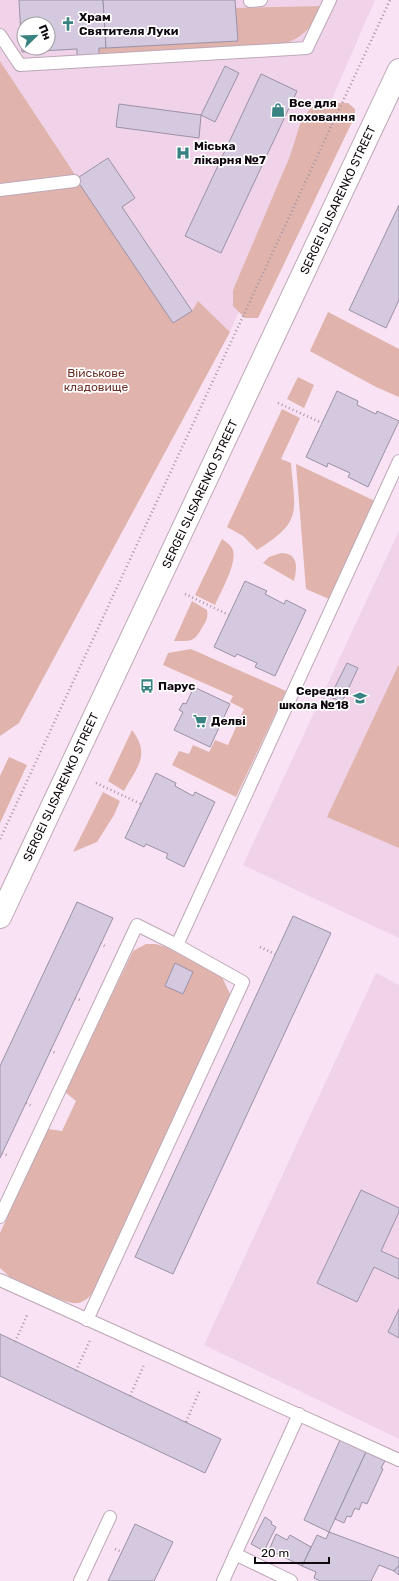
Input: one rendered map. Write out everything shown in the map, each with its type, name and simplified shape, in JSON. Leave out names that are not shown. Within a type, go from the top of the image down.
[{"type":"street","name":"SERGEI SLISARENKO STREET","points":[[0,917],[399,70]]},
{"type":"lane","points":[[0,35],[20,66],[307,48],[330,0]]},
{"type":"lane","points":[[0,190],[74,181]]},
{"type":"lane","points":[[177,944],[399,461]]},
{"type":"lane","points":[[0,1216],[137,926],[177,944],[243,982],[92,1322]]},
{"type":"lane","points":[[0,1280],[300,1414],[399,1460]]},
{"type":"lane","points":[[223,1581],[300,1414]]},
{"type":"lane","points":[[80,1581],[110,1517]]},
{"type":"lane","points":[[235,1554],[291,1581]]},
{"type":"path","points":[[0,839],[390,0]]},
{"type":"path","points":[[278,403],[322,424]]},
{"type":"path","points":[[185,594],[229,614]]},
{"type":"path","points":[[96,783],[141,804]]},
{"type":"path","points":[[260,947],[275,954]]},
{"type":"path","points":[[15,1342],[36,1297]]},
{"type":"path","points":[[76,1371],[92,1322]]},
{"type":"path","points":[[130,1396],[152,1348]]},
{"type":"path","points":[[186,1422],[207,1373]]},
{"type":"shaded area","name":"Міська лікарня №7","points":[[0,0],[375,0],[230,332],[198,301],[192,311],[173,323],[0,61]]},
{"type":"shaded area","name":"Середня школа №18","points":[[399,531],[399,938],[243,865]]},
{"type":"shaded area","points":[[376,973],[399,985],[399,1439],[204,1345]]},
{"type":"green space","points":[[324,6],[307,30],[297,38],[282,44],[99,56],[99,48],[237,41],[236,8]]},
{"type":"green space","name":"Військове кладовище","points":[[0,61],[173,323],[192,311],[198,301],[230,332],[19,723],[0,736]]},
{"type":"green space","points":[[348,103],[355,109],[355,116],[258,318],[245,318],[233,306],[233,290],[290,156],[302,118],[313,106]]},
{"type":"green space","points":[[328,312],[399,349],[399,397],[376,387],[310,351]]},
{"type":"green space","points":[[298,377],[314,385],[304,408],[287,399]]},
{"type":"green space","points":[[282,409],[300,418],[281,459],[291,463],[294,494],[293,514],[289,523],[282,531],[257,550],[243,536],[227,527]]},
{"type":"green space","points":[[296,464],[375,501],[329,599],[306,589]]},
{"type":"green space","points":[[222,539],[231,547],[234,556],[231,570],[215,605],[195,595]]},
{"type":"green space","points":[[281,553],[287,554],[294,558],[296,571],[294,581],[263,563],[269,557]]},
{"type":"green space","points":[[192,601],[207,610],[206,620],[195,638],[192,640],[174,641]]},
{"type":"green space","points":[[191,649],[286,691],[236,797],[172,765],[179,751],[189,754],[193,745],[209,752],[215,740],[228,745],[244,709],[230,702],[233,696],[163,665],[168,653]]},
{"type":"green space","points":[[399,664],[399,848],[327,817]]},
{"type":"green space","points":[[132,730],[141,747],[141,754],[137,768],[124,791],[108,781]]},
{"type":"green space","points":[[9,757],[27,765],[0,823],[0,776]]},
{"type":"green space","points":[[103,792],[120,801],[114,815],[97,842],[73,852]]},
{"type":"green space","points":[[146,944],[156,944],[166,947],[222,977],[230,994],[230,1000],[93,1293],[82,1302],[72,1303],[54,1297],[10,1277],[0,1268],[0,1233],[48,1129],[62,1131],[76,1101],[65,1092],[133,951]]},
{"type":"building","points":[[19,0],[103,0],[106,48],[99,48],[99,56],[77,57],[77,49],[56,50],[56,16],[20,16]]},
{"type":"building","points":[[103,0],[235,0],[238,41],[106,48]]},
{"type":"building","points":[[225,66],[239,73],[215,122],[201,115]]},
{"type":"building","points":[[261,74],[297,91],[221,253],[185,236]]},
{"type":"building","points":[[119,104],[201,115],[199,138],[116,127]]},
{"type":"building","points":[[108,158],[135,198],[122,207],[192,311],[173,323],[76,179]]},
{"type":"building","points":[[399,205],[399,300],[386,328],[349,310]]},
{"type":"building","points":[[337,391],[358,401],[357,405],[376,414],[377,411],[399,421],[368,487],[348,477],[350,473],[328,463],[327,467],[306,457]]},
{"type":"building","points":[[245,581],[267,591],[265,594],[284,604],[286,600],[306,610],[275,676],[255,667],[257,663],[237,654],[235,657],[214,647]]},
{"type":"building","points":[[347,663],[358,668],[342,702],[330,697]]},
{"type":"building","name":"Делві","points":[[194,687],[230,704],[210,747],[174,730],[183,712],[179,710],[183,703],[186,704]]},
{"type":"building","points":[[156,773],[176,783],[175,786],[193,796],[195,792],[215,802],[184,867],[166,858],[168,854],[146,844],[144,847],[125,838]]},
{"type":"building","points":[[77,902],[113,918],[0,1158],[0,1066]]},
{"type":"building","points":[[293,916],[331,933],[173,1274],[135,1257]]},
{"type":"building","points":[[175,963],[193,972],[183,994],[165,986]]},
{"type":"building","points":[[361,1190],[399,1208],[399,1212],[381,1251],[399,1259],[399,1279],[374,1267],[357,1302],[317,1283]]},
{"type":"building","points":[[399,1309],[399,1338],[388,1332]]},
{"type":"building","points":[[0,1334],[221,1439],[205,1473],[0,1376]]},
{"type":"building","points":[[340,1440],[366,1452],[329,1532],[304,1520]]},
{"type":"building","points":[[366,1452],[385,1461],[381,1468],[383,1469],[367,1504],[362,1502],[359,1510],[355,1508],[351,1517],[347,1516],[344,1523],[335,1519]]},
{"type":"building","points":[[265,1517],[276,1527],[264,1551],[251,1544]]},
{"type":"building","points":[[135,1524],[173,1542],[154,1581],[108,1581]]},
{"type":"building","points":[[329,1532],[399,1558],[399,1565],[394,1571],[379,1565],[371,1581],[320,1581],[314,1578],[316,1572],[302,1566],[317,1535],[326,1539]]},
{"type":"building","points":[[276,1534],[287,1540],[290,1535],[311,1547],[302,1566],[269,1550]]},
{"type":"building","points":[[399,1565],[399,1575],[394,1571]]},
{"type":"place","name":"Храм Святителя Луки","points":[[68,24]]},
{"type":"place","name":"Все для поховання","points":[[278,110]]},
{"type":"place","name":"Міська лікарня №7","points":[[183,153]]},
{"type":"place","name":"Парус","points":[[147,686]]},
{"type":"place","name":"Середня школа №18","points":[[360,698]]},
{"type":"place","name":"Делві","points":[[200,721]]}]
